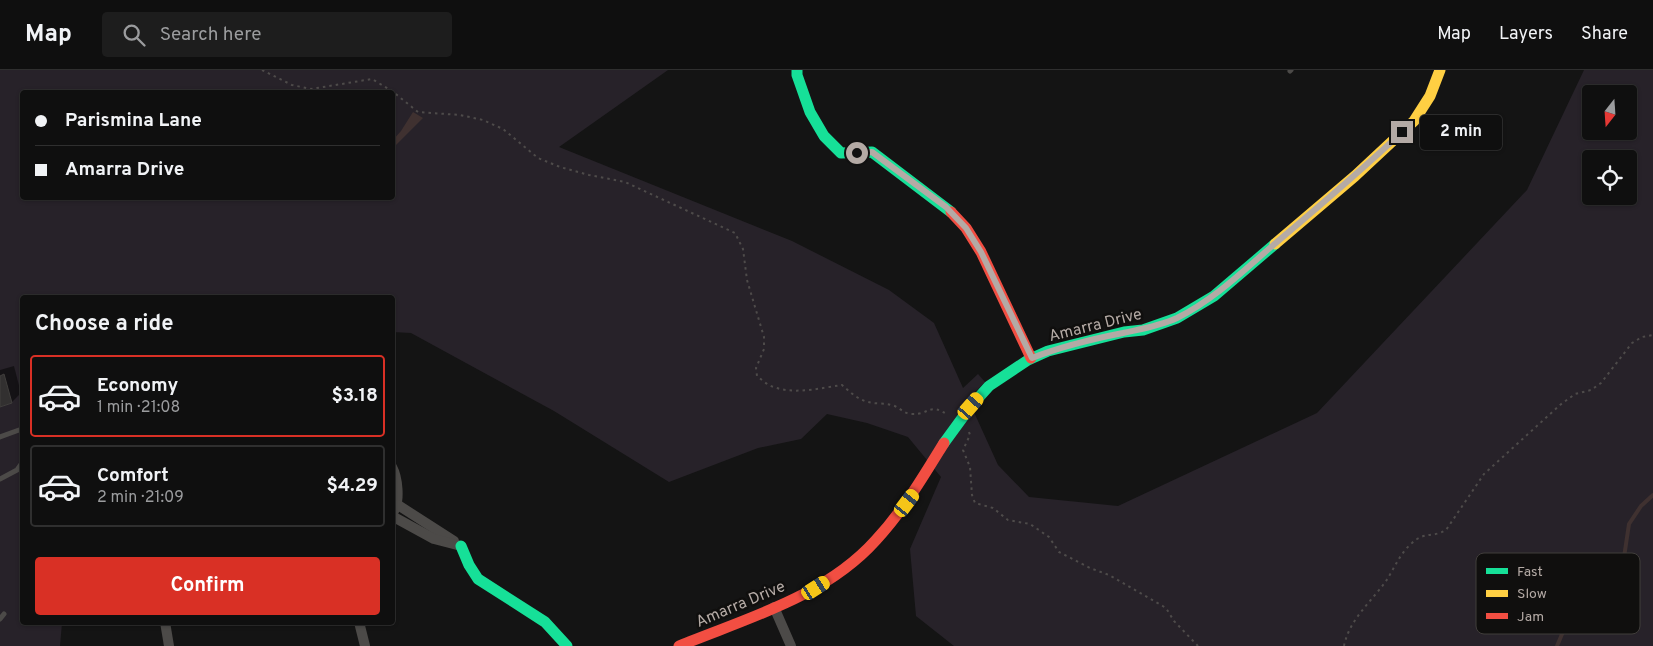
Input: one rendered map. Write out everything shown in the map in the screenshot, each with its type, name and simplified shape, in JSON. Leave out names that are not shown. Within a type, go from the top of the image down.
[{"type":"street","points":[[798,70],[797,75],[810,112],[824,136],[841,153],[872,152],[946,207],[966,228],[981,252],[1032,358]]},
{"type":"street","name":"Amarra Drive","points":[[679,646],[816,588],[842,571],[876,541],[915,492],[944,444],[971,406],[989,386],[1010,371],[1032,358],[1048,352],[1124,332],[1143,330],[1176,318],[1214,296],[1355,176],[1414,121],[1430,96],[1440,70]]},
{"type":"street","points":[[395,513],[434,539],[462,546],[469,566],[478,579],[545,622],[567,646]]},
{"type":"street","points":[[774,607],[791,646]]},
{"type":"street","points":[[165,625],[168,646]]},
{"type":"street","points":[[361,625],[365,646]]},
{"type":"lane","points":[[0,437],[20,431]]},
{"type":"lane","points":[[0,479],[16,470],[20,465]]},
{"type":"lane","points":[[0,619],[4,614]]},
{"type":"path","points":[[262,70],[292,85],[311,89],[372,79],[390,90]]},
{"type":"path","points":[[395,93],[418,112],[460,115],[483,120],[503,130],[538,158],[560,167],[625,182],[735,234],[743,249],[747,280],[764,337],[764,349],[756,368],[757,376],[768,385],[786,390],[842,385],[858,398],[869,402],[893,405],[905,413],[914,415],[930,409],[939,409],[954,420]]},
{"type":"path","points":[[1344,646],[1360,613],[1385,582],[1411,543],[1424,534],[1438,535],[1446,530],[1484,474],[1560,405],[1575,394],[1591,390],[1601,383],[1632,343],[1642,337],[1653,335]]},
{"type":"path","points":[[968,428],[970,435],[963,450],[970,467],[972,495],[975,503],[993,508],[1008,520],[1030,524],[1048,537],[1058,552],[1109,575],[1166,608],[1174,621],[1198,646]]},
{"type":"shaded area","points":[[0,70],[668,70],[559,147],[792,241],[889,290],[934,323],[963,388],[978,374],[985,382],[968,399],[998,465],[1029,497],[1118,506],[1317,413],[1527,190],[1584,70],[1653,70],[1653,646],[954,646],[916,616],[910,549],[941,477],[908,437],[867,423],[827,414],[801,439],[758,448],[669,482],[554,411],[411,333],[395,332],[395,295],[20,295],[20,625],[62,625],[60,646],[0,646]]},
{"type":"shaded area","points":[[413,112],[423,118],[395,146],[395,138]]},
{"type":"building","points":[[4,374],[12,403],[0,407],[0,376]]},
{"type":"waterway","points":[[1625,553],[1629,524],[1641,506],[1653,495]]},
{"type":"waterway","points":[[1557,646],[1562,634]]},
{"type":"traffic: fast","points":[[797,70],[810,112],[824,136],[841,153],[872,152],[951,212]]},
{"type":"traffic: fast","points":[[944,443],[971,406],[989,386],[1028,360],[1048,351],[1124,332],[1143,330],[1177,318],[1214,296],[1275,244]]},
{"type":"traffic: fast","points":[[461,546],[469,565],[478,579],[545,622],[567,646]]},
{"type":"traffic: slow","points":[[1275,244],[1355,176],[1414,121],[1430,96],[1440,70]]},
{"type":"traffic: jam","points":[[951,212],[966,228],[981,252],[1031,358]]},
{"type":"traffic: jam","points":[[679,646],[784,604],[833,577],[856,560],[895,517],[944,443]]},
{"type":"route","points":[[857,153],[872,152],[946,207],[966,228],[981,252],[1032,358],[1124,332],[1143,330],[1176,318],[1214,296],[1355,176],[1402,132]]}]
